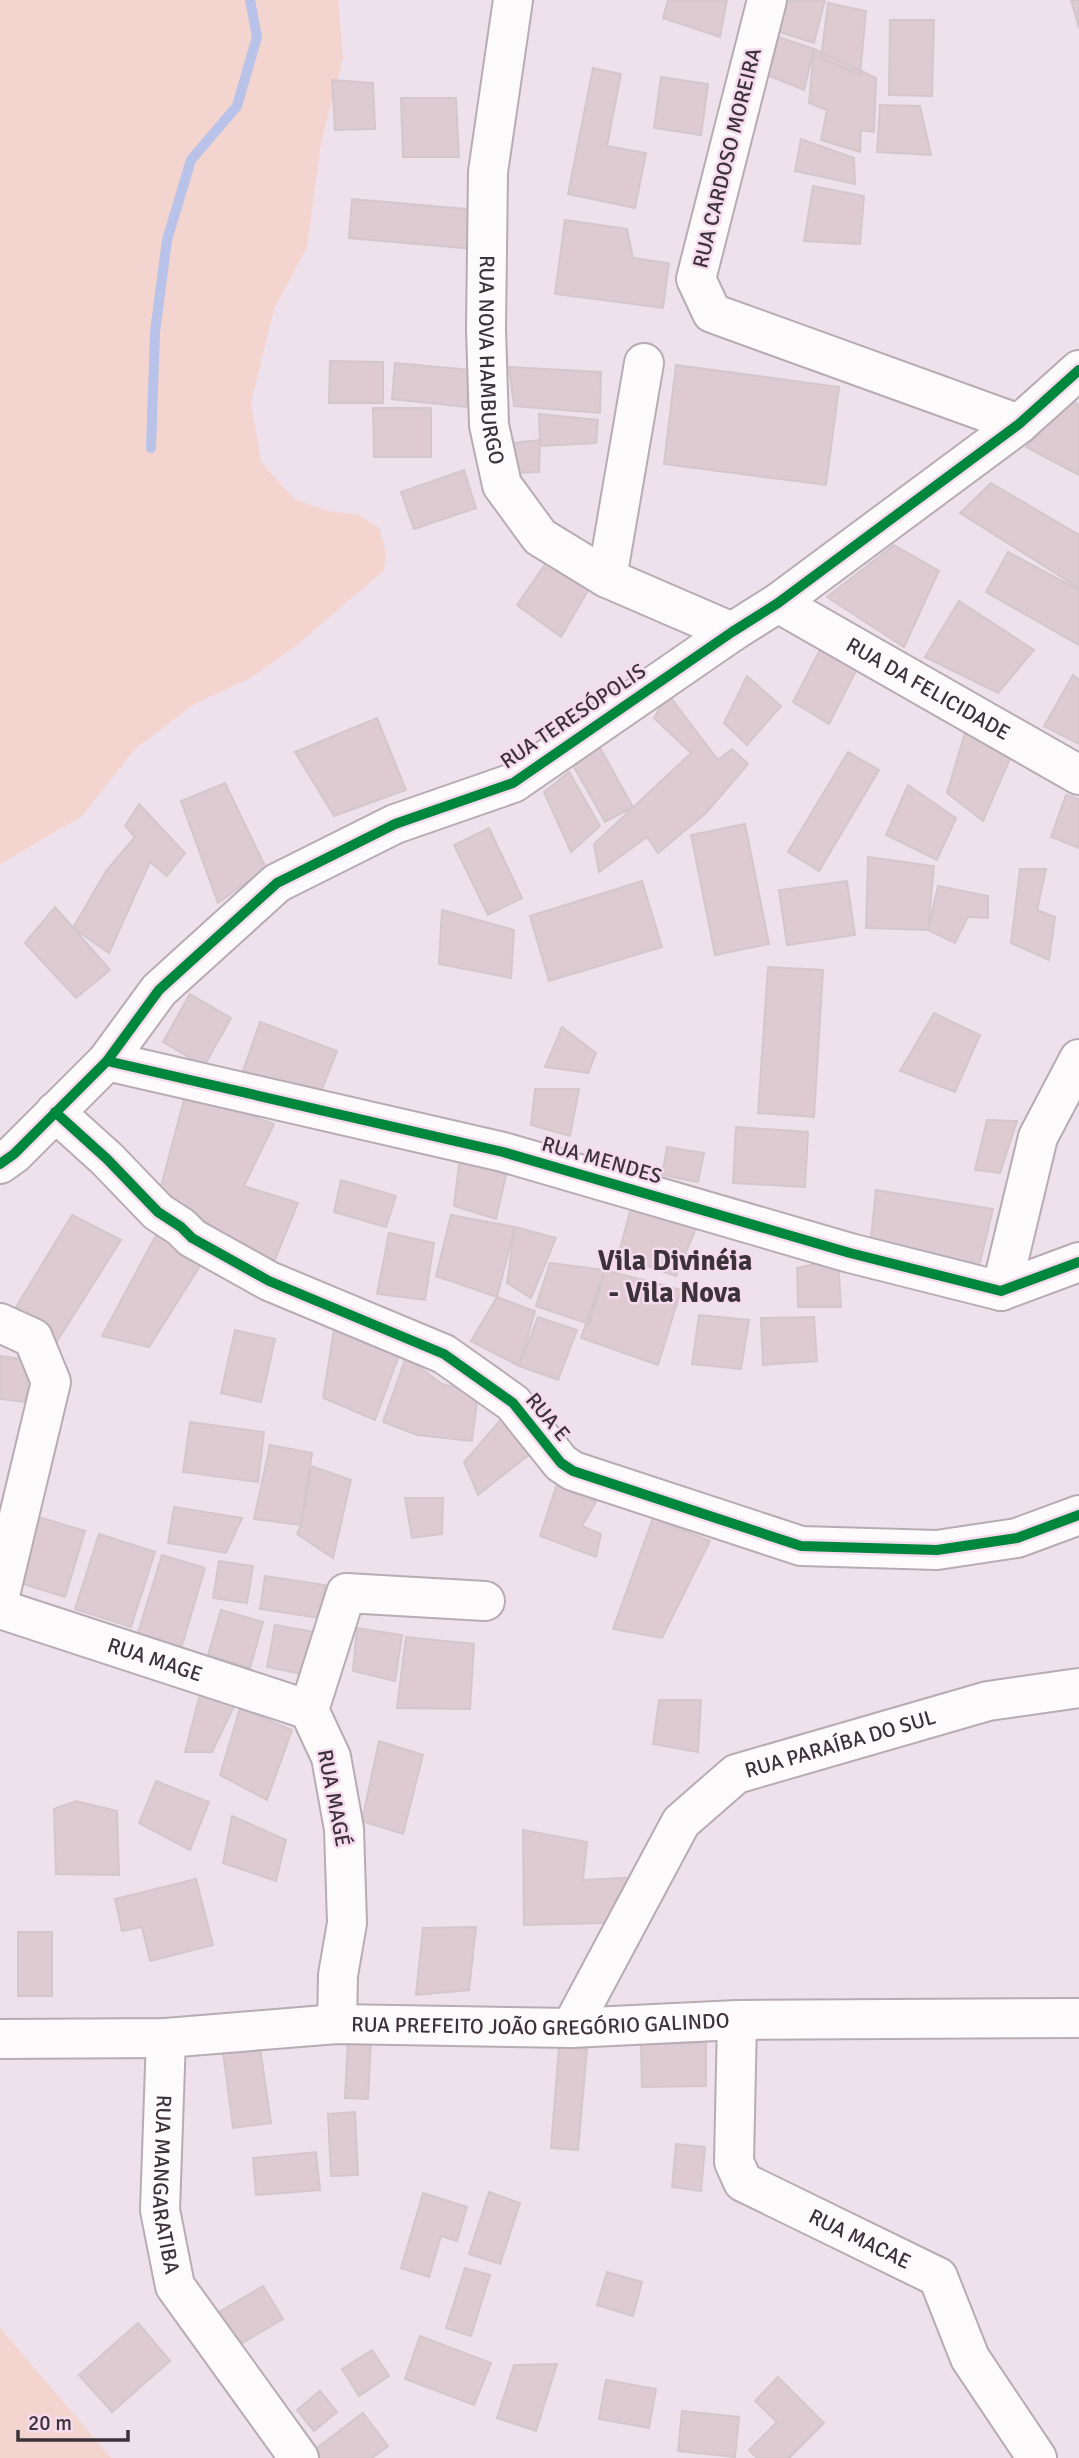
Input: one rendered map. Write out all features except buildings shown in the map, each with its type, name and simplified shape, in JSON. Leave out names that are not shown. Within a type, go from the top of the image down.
[{"type":"street","name":"RUA NOVA HAMBURGO","points":[[513,0],[488,172],[486,329],[489,425],[502,485],[541,537],[607,578],[732,632]]},
{"type":"street","name":"RUA CARDOSO MOREIRA","points":[[767,0],[696,279],[712,313],[1018,424]]},
{"type":"street","points":[[607,578],[644,363]]},
{"type":"street","name":"RUA TERESÓPOLIS","points":[[0,1164],[14,1154],[107,1061],[159,990],[277,883],[395,824],[513,783],[778,603],[1018,424],[1079,370]]},
{"type":"street","name":"RUA DA FELICIDADE","points":[[778,603],[1079,775]]},
{"type":"street","points":[[1001,1292],[1038,1137],[1079,1059]]},
{"type":"street","name":"RUA MENDES","points":[[107,1061],[503,1152],[850,1253],[1001,1292]]},
{"type":"street","name":"RUA E","points":[[55,1112],[107,1159],[158,1212],[192,1238],[269,1281],[444,1354],[513,1403],[561,1463],[573,1471],[801,1546],[937,1550],[1017,1538],[1079,1515]]},
{"type":"street","points":[[1001,1292],[1079,1262]]},
{"type":"street","points":[[0,1323],[33,1338],[51,1382],[0,1595]]},
{"type":"street","points":[[309,1710],[346,1593],[485,1601]]},
{"type":"street","name":"RUA MAGE","points":[[0,1609],[309,1710]]},
{"type":"street","name":"RUA PARAÍBA DO SUL","points":[[571,2028],[681,1822],[736,1774],[988,1701],[1079,1688]]},
{"type":"street","name":"RUA MAGÉ","points":[[309,1710],[331,1757],[344,1829],[347,1923],[338,1975],[337,2024]]},
{"type":"street","name":"RUA PREFEITO JOÃO GREGÓRIO GALINDO","points":[[0,2039],[166,2038],[337,2024],[571,2028],[737,2020],[1079,2018]]},
{"type":"street","name":"RUA MACAE","points":[[737,2020],[734,2162],[743,2182],[939,2277],[970,2358],[1037,2458]]},
{"type":"street","name":"RUA MANGARATIBA","points":[[166,2038],[160,2210],[175,2286],[299,2458]]},
{"type":"shaded area","points":[[0,0],[338,0],[343,58],[321,143],[307,247],[274,309],[251,402],[261,462],[294,499],[328,511],[359,515],[380,529],[386,554],[384,570],[298,644],[249,679],[196,703],[135,749],[82,816],[0,864]]},
{"type":"shaded area","points":[[0,2328],[111,2458],[0,2458]]},
{"type":"waterway","points":[[151,448],[155,332],[167,240],[191,160],[237,106],[257,37],[250,0]]},
{"type":"cycle path","points":[[0,1164],[14,1154],[107,1061],[159,990],[277,883],[395,824],[513,783],[778,603],[1019,424],[1079,370]]},
{"type":"cycle path","points":[[107,1061],[503,1152],[850,1253],[1001,1291],[1079,1262]]},
{"type":"cycle path","points":[[55,1112],[107,1159],[158,1212],[192,1238],[269,1281],[444,1354],[513,1403],[561,1463],[573,1471],[801,1546],[937,1550],[1017,1538],[1079,1515]]},
{"type":"district","name":"Vila Divinéia - Vila Nova","points":[[675,1276]]}]
